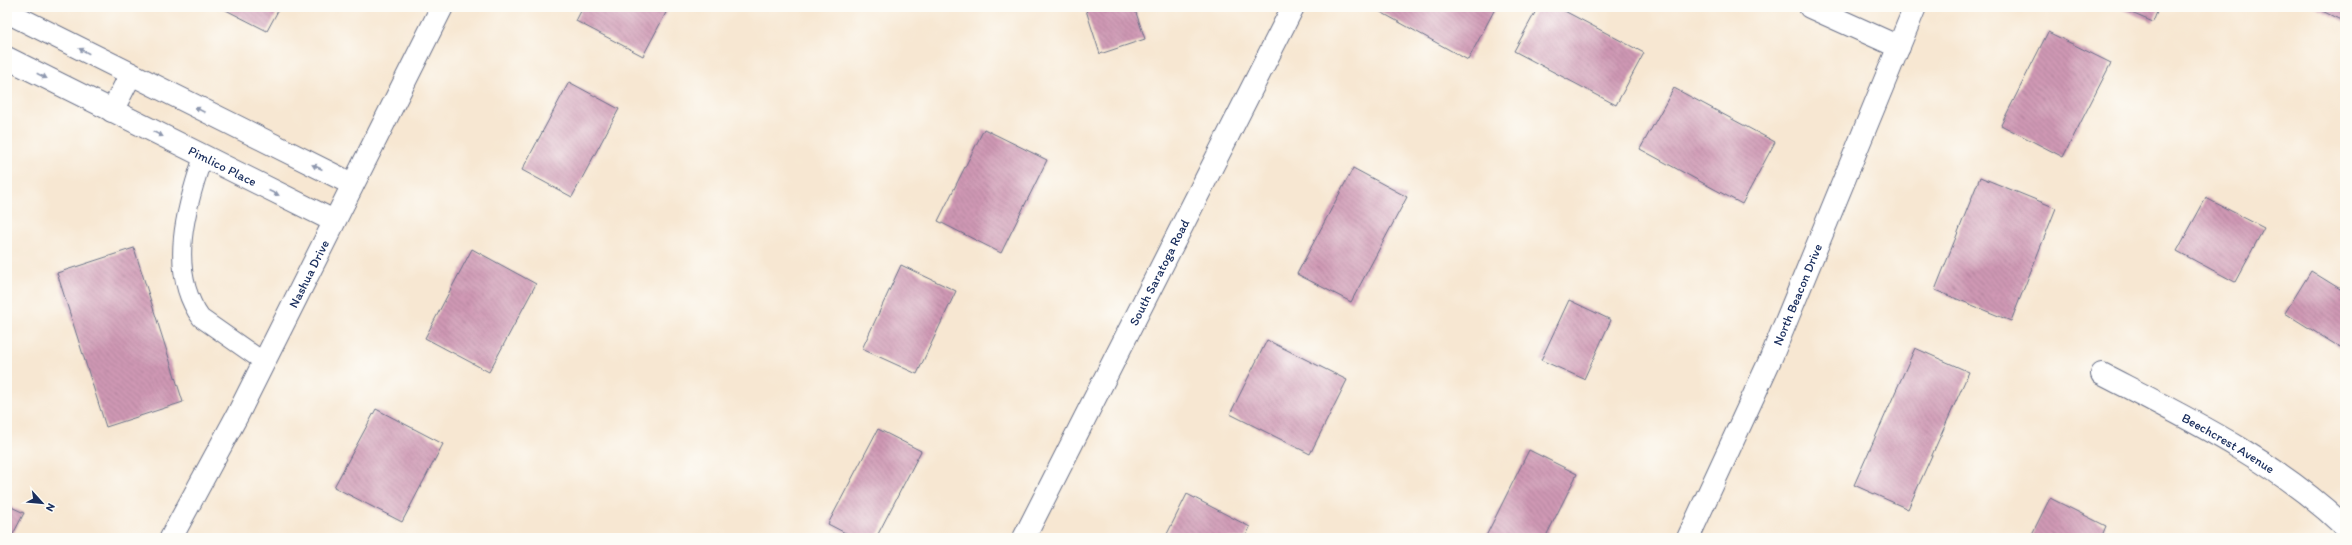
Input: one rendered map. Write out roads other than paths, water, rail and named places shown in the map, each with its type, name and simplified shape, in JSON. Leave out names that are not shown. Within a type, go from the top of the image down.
[{"type":"street","name":"Nashua Drive","points":[[171,538],[264,362],[442,7]]},
{"type":"street","name":"South Saratoga Road","points":[[1024,538],[1294,7]]},
{"type":"street","points":[[1810,7],[1899,47]]},
{"type":"street","name":"North Beacon Drive","points":[[1688,538],[1771,358],[1915,7]]},
{"type":"street","points":[[7,12],[352,184]]},
{"type":"street","name":"Pimlico Place","points":[[7,58],[334,221]]},
{"type":"street","points":[[112,111],[131,74]]},
{"type":"street","name":"Beechcrest Avenue","points":[[2102,374],[2193,420],[2249,453],[2285,477],[2345,527]]},
{"type":"lane","points":[[203,157],[191,194],[185,221],[183,250],[184,278],[194,309],[201,318],[264,362]]}]
